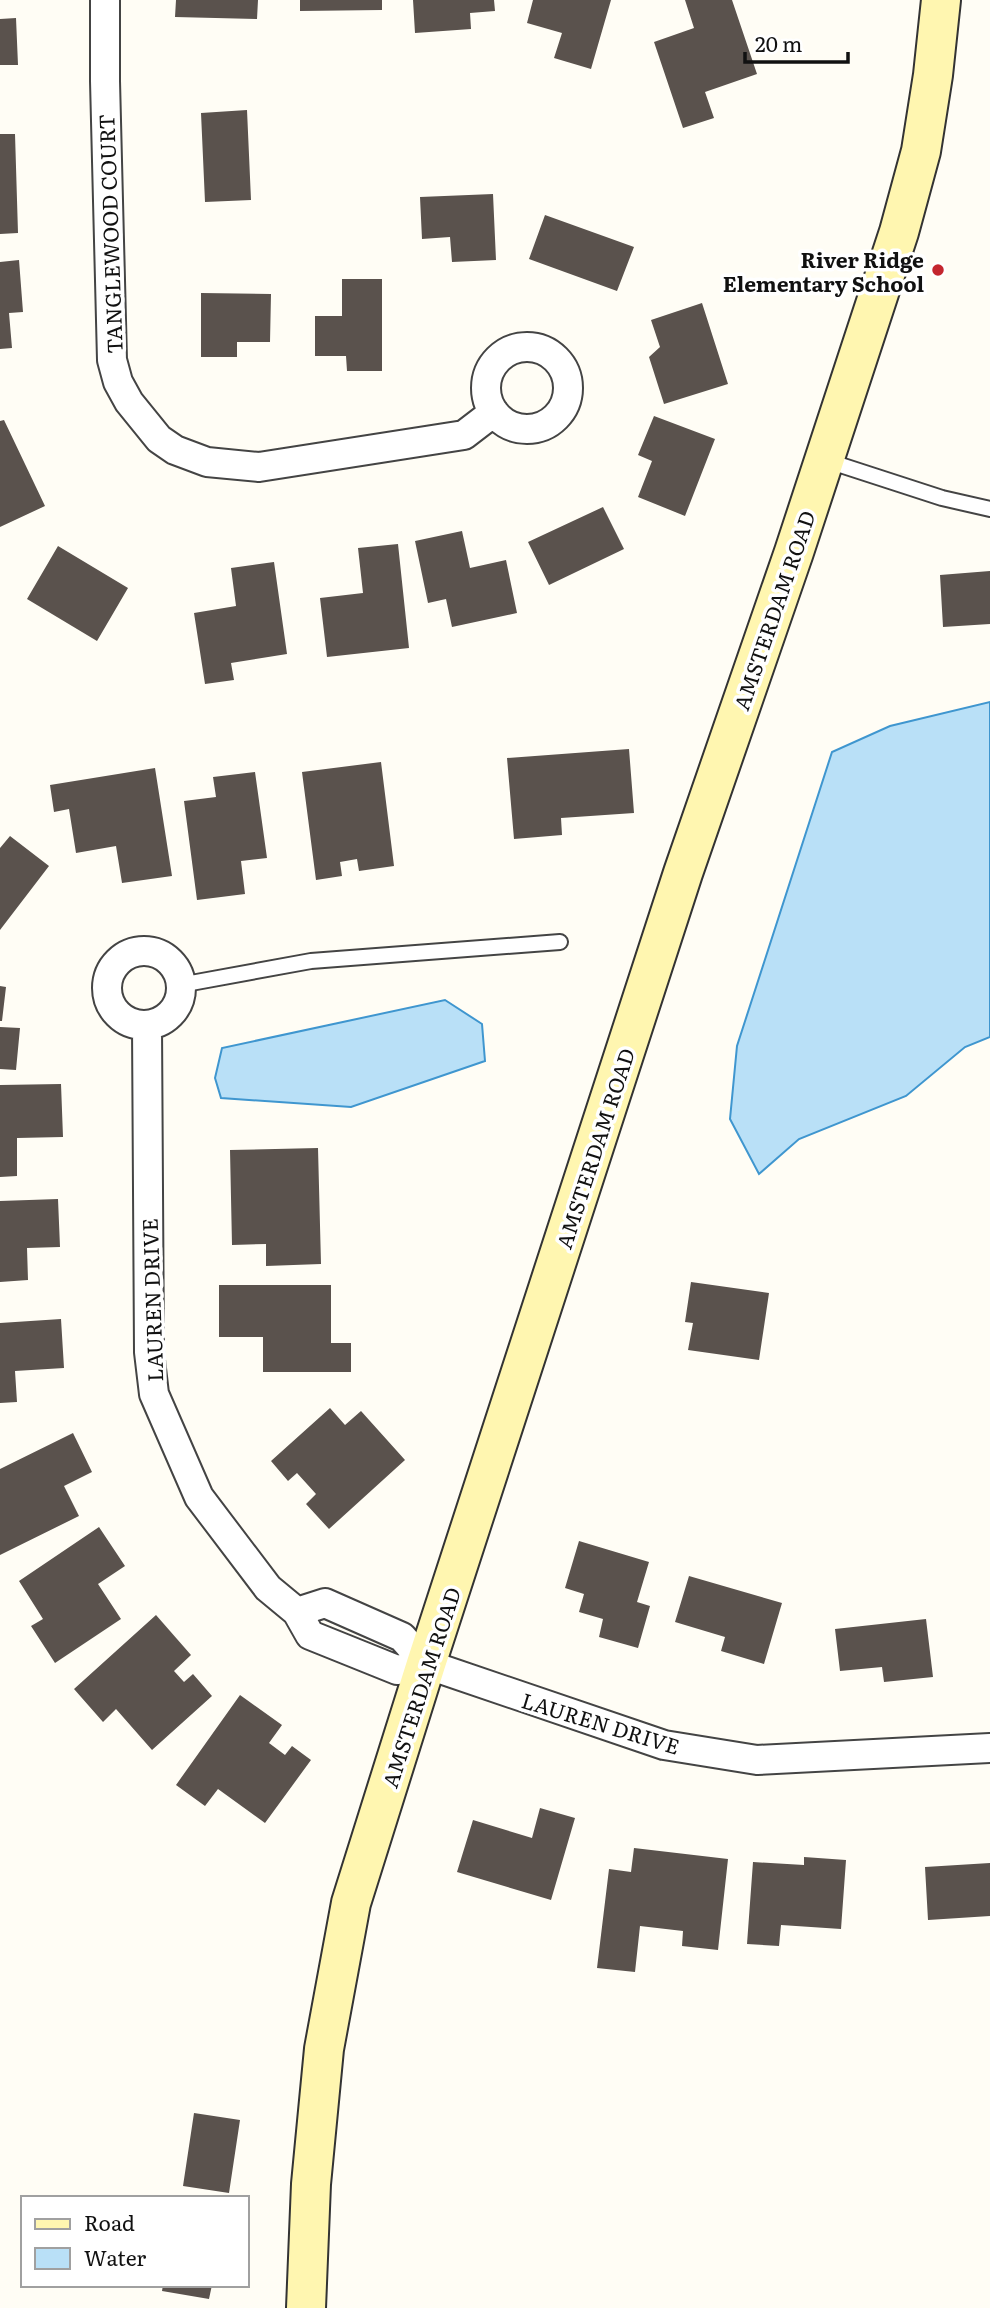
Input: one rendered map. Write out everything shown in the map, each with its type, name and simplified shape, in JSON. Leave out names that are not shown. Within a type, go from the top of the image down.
[{"type":"main road","name":"AMSTERDAM ROAD","points":[[306,2308],[311,2184],[324,2049],[351,1903],[683,873],[900,232],[921,151],[941,0]]},
{"type":"street","name":"TANGLEWOOD COURT","points":[[105,0],[112,359],[118,382],[129,402],[159,439],[175,450],[207,462],[259,467],[464,435],[494,412]]},
{"type":"street","points":[[149,951],[161,955],[178,973],[180,997],[168,1017],[147,1026],[123,1020],[108,1000],[106,988],[109,975],[124,956],[149,951]]},
{"type":"street","name":"LAUREN DRIVE","points":[[147,1026],[149,1352],[154,1394],[199,1497],[268,1588],[297,1612],[310,1635],[397,1670],[426,1664],[664,1745],[757,1760],[990,1748]]},
{"type":"lane","points":[[823,460],[942,498],[990,509]]},
{"type":"lane","points":[[180,985],[312,961],[559,942]]},
{"type":"water","points":[[990,702],[990,1037],[965,1047],[906,1096],[799,1139],[759,1174],[730,1119],[737,1046],[832,752],[890,726]]},
{"type":"water","points":[[445,1000],[482,1024],[485,1061],[351,1107],[221,1098],[215,1078],[222,1048]]},
{"type":"building","points":[[176,0],[258,0],[257,19],[175,17]]},
{"type":"building","points":[[300,0],[382,0],[382,10],[300,11]]},
{"type":"building","points":[[413,0],[494,0],[495,11],[470,13],[471,29],[415,33]]},
{"type":"building","points":[[533,0],[611,0],[591,69],[554,58],[562,33],[527,23]]},
{"type":"building","points":[[685,0],[732,0],[757,74],[705,92],[714,118],[683,128],[654,42],[694,28]]},
{"type":"building","points":[[16,18],[18,65],[0,65],[0,19]]},
{"type":"building","points":[[247,110],[251,200],[205,202],[201,113]]},
{"type":"building","points":[[0,134],[15,134],[18,233],[0,234]]},
{"type":"building","points":[[493,194],[496,260],[452,262],[450,237],[422,239],[420,197]]},
{"type":"building","points":[[545,215],[634,247],[617,291],[529,259]]},
{"type":"building","points":[[19,260],[23,312],[9,313],[12,348],[0,349],[0,262]]},
{"type":"building","points":[[342,279],[382,279],[382,371],[347,371],[346,356],[315,356],[315,316],[342,316]]},
{"type":"building","points":[[201,293],[271,294],[270,342],[237,342],[237,357],[201,357]]},
{"type":"building","points":[[702,303],[728,384],[664,404],[649,357],[660,347],[651,320]]},
{"type":"building","points":[[654,416],[715,439],[685,516],[638,497],[652,461],[638,455]]},
{"type":"building","points":[[4,420],[45,506],[0,527],[0,421]]},
{"type":"building","points":[[603,507],[624,549],[549,585],[528,542]]},
{"type":"building","points":[[462,531],[470,568],[506,560],[517,613],[452,627],[446,599],[428,603],[415,541]]},
{"type":"building","points":[[398,544],[409,648],[327,657],[320,598],[363,593],[358,548]]},
{"type":"building","points":[[58,546],[128,588],[97,641],[27,599]]},
{"type":"building","points":[[274,562],[287,654],[231,663],[234,680],[205,684],[194,613],[236,606],[231,568]]},
{"type":"building","points":[[990,571],[990,624],[943,627],[940,575]]},
{"type":"building","points":[[629,749],[634,813],[561,818],[562,835],[514,839],[507,758]]},
{"type":"building","points":[[381,762],[394,866],[359,871],[357,859],[340,862],[342,876],[316,880],[302,772]]},
{"type":"building","points":[[155,768],[172,876],[122,883],[116,846],[76,853],[69,809],[54,812],[50,785]]},
{"type":"building","points":[[255,772],[267,858],[241,861],[245,894],[197,900],[184,801],[216,797],[213,777]]},
{"type":"building","points":[[10,836],[49,866],[0,930],[0,848]]},
{"type":"building","points":[[0,986],[6,987],[2,1021],[0,1021]]},
{"type":"building","points":[[0,1027],[20,1028],[16,1070],[0,1069]]},
{"type":"building","points":[[61,1084],[63,1137],[17,1138],[17,1176],[0,1177],[0,1085]]},
{"type":"building","points":[[318,1148],[321,1264],[266,1266],[266,1244],[232,1245],[230,1150]]},
{"type":"building","points":[[58,1199],[60,1247],[27,1248],[28,1280],[0,1282],[0,1201]]},
{"type":"building","points":[[691,1282],[769,1293],[759,1360],[688,1350],[693,1323],[685,1322]]},
{"type":"building","points":[[219,1285],[331,1285],[331,1343],[351,1343],[351,1372],[263,1372],[263,1337],[219,1337]]},
{"type":"building","points":[[61,1319],[64,1368],[15,1371],[17,1402],[0,1403],[0,1323]]},
{"type":"building","points":[[330,1408],[345,1425],[361,1411],[405,1460],[329,1529],[306,1504],[316,1494],[297,1473],[288,1481],[271,1461]]},
{"type":"building","points":[[73,1433],[92,1472],[64,1486],[79,1516],[0,1555],[0,1469]]},
{"type":"building","points":[[99,1527],[125,1566],[98,1584],[121,1619],[55,1663],[31,1626],[43,1619],[19,1581]]},
{"type":"building","points":[[579,1541],[649,1562],[637,1602],[650,1606],[638,1648],[599,1637],[603,1619],[579,1612],[584,1594],[565,1588]]},
{"type":"building","points":[[689,1576],[782,1603],[764,1664],[721,1651],[725,1637],[675,1622]]},
{"type":"building","points":[[156,1615],[191,1655],[174,1671],[184,1682],[193,1674],[212,1696],[152,1750],[116,1709],[103,1722],[74,1689]]},
{"type":"building","points":[[926,1619],[933,1677],[884,1682],[882,1667],[840,1671],[835,1629]]},
{"type":"building","points":[[240,1695],[282,1725],[269,1743],[285,1755],[292,1746],[311,1760],[265,1823],[218,1789],[205,1806],[176,1785]]},
{"type":"building","points":[[540,1808],[575,1818],[551,1900],[457,1872],[473,1820],[532,1838]]},
{"type":"building","points":[[634,1848],[728,1859],[718,1950],[682,1946],[683,1931],[640,1926],[635,1972],[597,1968],[609,1869],[631,1872]]},
{"type":"building","points":[[804,1857],[846,1860],[841,1929],[781,1925],[779,1946],[747,1944],[753,1862],[804,1865]]},
{"type":"building","points":[[990,1863],[990,1916],[928,1920],[925,1867]]},
{"type":"building","points":[[194,2113],[240,2120],[229,2193],[183,2186]]},
{"type":"building","points":[[163,2287],[212,2287],[209,2299],[162,2291]]},
{"type":"place","name":"River Ridge Elementary School","points":[[938,270]]}]
